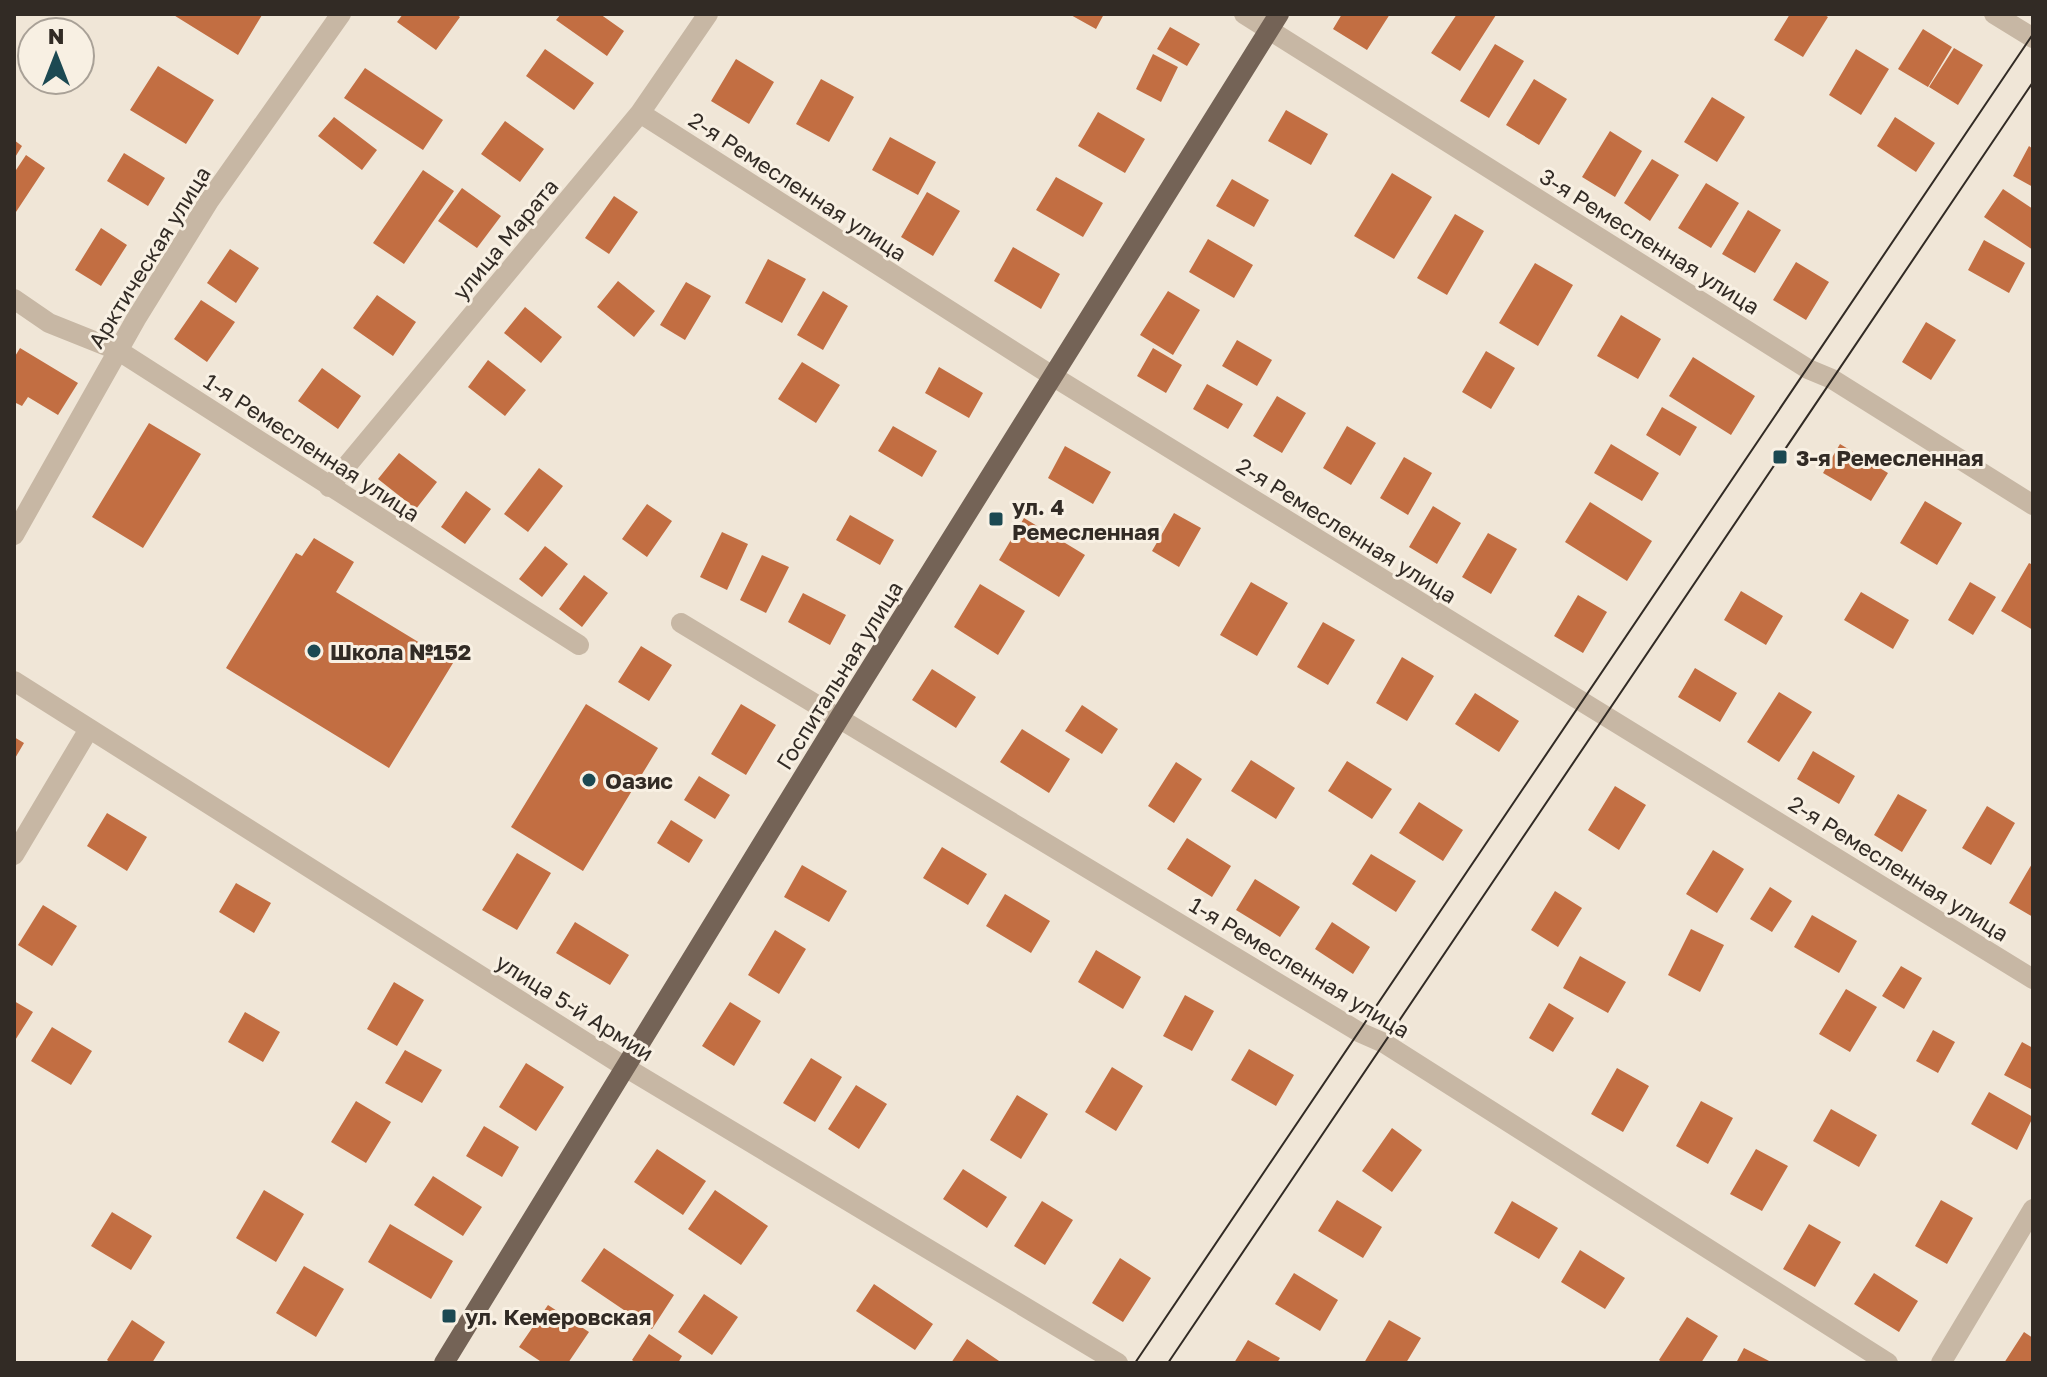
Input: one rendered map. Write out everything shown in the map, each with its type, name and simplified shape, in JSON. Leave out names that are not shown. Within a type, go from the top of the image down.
[{"type":"main road","name":"Госпитальная улица","points":[[444,1363],[840,717],[1274,22]]},
{"type":"street","name":"Арктическая улица","points":[[14,535],[136,319],[209,201],[341,14]]},
{"type":"street","name":"улица Марата","points":[[329,487],[640,113],[708,14]]},
{"type":"street","name":"3-я Ремесленная улица","points":[[1244,14],[1274,22],[1794,360],[1832,379],[2033,505]]},
{"type":"street","points":[[1994,14],[2033,38]]},
{"type":"street","name":"2-я Ремесленная улица","points":[[640,113],[1054,377],[2033,979]]},
{"type":"street","name":"1-я Ремесленная улица","points":[[14,299],[49,323],[119,351],[579,645]]},
{"type":"street","name":"1-я Ремесленная улица","points":[[681,623],[1359,1032],[1384,1043],[1888,1363]]},
{"type":"street","name":"улица 5-й Армии","points":[[14,681],[625,1067],[1118,1363]]},
{"type":"street","points":[[14,855],[89,729]]},
{"type":"street","points":[[1941,1363],[2033,1209]]},
{"type":"building","points":[[172,14],[260,14],[262,15],[238,55]]},
{"type":"building","points":[[403,14],[456,14],[460,17],[436,50],[397,22]]},
{"type":"building","points":[[561,14],[600,14],[624,31],[607,56],[556,20]]},
{"type":"building","points":[[1069,14],[1104,14],[1096,29]]},
{"type":"building","points":[[1342,14],[1390,14],[1367,50],[1333,29]]},
{"type":"building","points":[[1457,14],[1496,15],[1460,71],[1431,53]]},
{"type":"building","points":[[1790,14],[1823,14],[1828,17],[1803,57],[1774,40]]},
{"type":"building","points":[[1170,27],[1200,44],[1187,66],[1157,49]]},
{"type":"building","points":[[1923,29],[1952,47],[1928,87],[1898,69]]},
{"type":"building","points":[[1495,44],[1524,61],[1489,118],[1460,101]]},
{"type":"building","points":[[1954,48],[1983,65],[1958,105],[1929,87]]},
{"type":"building","points":[[545,49],[594,83],[574,110],[526,76]]},
{"type":"building","points":[[1856,49],[1889,69],[1861,115],[1829,95]]},
{"type":"building","points":[[1153,54],[1178,67],[1161,102],[1136,89]]},
{"type":"building","points":[[736,59],[774,82],[749,124],[711,101]]},
{"type":"building","points":[[158,66],[214,100],[186,144],[130,110]]},
{"type":"building","points":[[365,68],[443,120],[423,150],[344,98]]},
{"type":"building","points":[[821,79],[854,97],[829,142],[796,124]]},
{"type":"building","points":[[1534,79],[1567,99],[1539,145],[1506,125]]},
{"type":"building","points":[[1712,97],[1745,117],[1717,162],[1684,142]]},
{"type":"building","points":[[1286,110],[1328,134],[1311,165],[1268,141]]},
{"type":"building","points":[[1098,112],[1145,139],[1125,173],[1078,146]]},
{"type":"building","points":[[334,117],[377,150],[362,170],[318,136]]},
{"type":"building","points":[[1895,117],[1935,143],[1916,172],[1877,146]]},
{"type":"building","points":[[505,121],[544,149],[520,182],[481,154]]},
{"type":"building","points":[[1610,131],[1642,151],[1615,197],[1582,177]]},
{"type":"building","points":[[890,137],[936,162],[918,195],[872,170]]},
{"type":"building","points":[[14,140],[22,146],[14,159]]},
{"type":"building","points":[[2029,146],[2033,149],[2033,187],[2013,176]]},
{"type":"building","points":[[124,153],[165,178],[148,206],[107,181]]},
{"type":"building","points":[[26,155],[45,168],[14,215],[14,173]]},
{"type":"building","points":[[1652,159],[1679,175],[1650,221],[1624,203]]},
{"type":"building","points":[[423,170],[454,191],[404,264],[373,243]]},
{"type":"building","points":[[1392,173],[1432,197],[1394,259],[1354,236]]},
{"type":"building","points":[[1056,177],[1103,203],[1083,237],[1036,210]]},
{"type":"building","points":[[1232,179],[1269,200],[1254,227],[1216,206]]},
{"type":"building","points":[[1706,183],[1739,203],[1711,248],[1678,228]]},
{"type":"building","points":[[462,188],[501,216],[477,248],[438,221]]},
{"type":"building","points":[[2003,189],[2033,209],[2033,250],[1984,217]]},
{"type":"building","points":[[927,192],[960,211],[933,256],[901,237]]},
{"type":"building","points":[[614,196],[638,212],[609,254],[585,238]]},
{"type":"building","points":[[1748,210],[1781,230],[1755,273],[1722,254]]},
{"type":"building","points":[[1455,214],[1484,231],[1447,295],[1417,278]]},
{"type":"building","points":[[101,228],[127,245],[101,286],[75,270]]},
{"type":"building","points":[[1208,239],[1253,265],[1234,298],[1189,272]]},
{"type":"building","points":[[1984,240],[2025,263],[2009,293],[1968,270]]},
{"type":"building","points":[[1013,247],[1060,274],[1041,309],[994,281]]},
{"type":"building","points":[[230,249],[259,268],[236,303],[207,283]]},
{"type":"building","points":[[768,259],[806,279],[782,323],[745,303]]},
{"type":"building","points":[[1796,262],[1829,282],[1806,320],[1773,300]]},
{"type":"building","points":[[1535,263],[1573,285],[1538,346],[1499,323]]},
{"type":"building","points":[[618,281],[655,311],[634,337],[597,307]]},
{"type":"building","points":[[686,282],[711,296],[685,340],[660,325]]},
{"type":"building","points":[[823,291],[848,306],[823,350],[797,335]]},
{"type":"building","points":[[1168,291],[1200,310],[1173,355],[1140,335]]},
{"type":"building","points":[[377,295],[416,322],[393,356],[353,328]]},
{"type":"building","points":[[201,300],[235,322],[207,362],[174,339]]},
{"type":"building","points":[[525,307],[562,337],[541,363],[504,333]]},
{"type":"building","points":[[1621,315],[1661,339],[1638,379],[1597,356]]},
{"type":"building","points":[[1926,322],[1956,340],[1931,380],[1902,362]]},
{"type":"building","points":[[1237,340],[1272,360],[1257,386],[1222,366]]},
{"type":"building","points":[[20,348],[78,383],[58,415],[28,397],[22,406],[14,402],[14,358]]},
{"type":"building","points":[[1153,348],[1182,365],[1166,393],[1137,376]]},
{"type":"building","points":[[1486,351],[1515,368],[1491,409],[1462,392]]},
{"type":"building","points":[[1693,357],[1755,396],[1731,435],[1669,396]]},
{"type":"building","points":[[488,360],[526,390],[505,416],[468,387]]},
{"type":"building","points":[[802,362],[840,385],[816,423],[778,399]]},
{"type":"building","points":[[939,367],[983,393],[969,418],[925,393]]},
{"type":"building","points":[[322,368],[361,396],[338,429],[298,401]]},
{"type":"building","points":[[1207,384],[1243,404],[1228,429],[1193,409]]},
{"type":"building","points":[[1277,396],[1306,413],[1282,453],[1253,436]]},
{"type":"building","points":[[1662,407],[1697,427],[1680,456],[1646,435]]},
{"type":"building","points":[[149,423],[201,454],[143,548],[92,517]]},
{"type":"building","points":[[893,426],[937,451],[922,477],[878,451]]},
{"type":"building","points":[[1347,426],[1376,443],[1351,485],[1323,468]]},
{"type":"building","points":[[1611,444],[1659,473],[1642,501],[1594,473]]},
{"type":"building","points":[[1840,444],[1888,473],[1871,501],[1823,473]]},
{"type":"building","points":[[1065,446],[1111,472],[1093,504],[1048,478]]},
{"type":"building","points":[[399,453],[437,482],[416,509],[378,479]]},
{"type":"building","points":[[1404,457],[1432,473],[1408,515],[1380,498]]},
{"type":"building","points":[[539,468],[563,486],[528,532],[504,514]]},
{"type":"building","points":[[466,491],[491,509],[465,544],[441,527]]},
{"type":"building","points":[[1925,501],[1962,523],[1937,565],[1900,543]]},
{"type":"building","points":[[1590,502],[1652,541],[1627,581],[1565,542]]},
{"type":"building","points":[[647,504],[672,521],[647,557],[622,539]]},
{"type":"building","points":[[1433,506],[1461,523],[1437,564],[1409,547]]},
{"type":"building","points":[[1174,513],[1201,528],[1179,567],[1152,551]]},
{"type":"building","points":[[850,515],[894,540],[880,565],[836,540]]},
{"type":"building","points":[[1024,518],[1085,555],[1059,597],[999,560]]},
{"type":"building","points":[[722,532],[748,544],[727,590],[700,577]]},
{"type":"building","points":[[1488,533],[1517,549],[1491,594],[1462,577]]},
{"type":"building","points":[[314,538],[354,562],[336,592],[453,663],[389,768],[226,668],[296,553],[302,556]]},
{"type":"building","points":[[545,546],[568,564],[542,597],[519,579]]},
{"type":"building","points":[[762,555],[789,567],[766,613],[740,600]]},
{"type":"building","points":[[2029,563],[2033,565],[2033,630],[2001,611]]},
{"type":"building","points":[[584,575],[608,593],[582,627],[559,609]]},
{"type":"building","points":[[1251,582],[1288,603],[1257,656],[1220,635]]},
{"type":"building","points":[[1970,582],[1996,597],[1973,635],[1948,620]]},
{"type":"building","points":[[980,584],[1025,611],[998,655],[954,627]]},
{"type":"building","points":[[1741,591],[1783,616],[1766,645],[1724,620]]},
{"type":"building","points":[[1861,592],[1909,620],[1893,649],[1844,620]]},
{"type":"building","points":[[803,593],[846,615],[830,645],[788,622]]},
{"type":"building","points":[[1578,595],[1607,612],[1583,653],[1554,636]]},
{"type":"building","points":[[1323,622],[1355,640],[1328,685],[1297,667]]},
{"type":"building","points":[[641,646],[672,665],[649,701],[618,682]]},
{"type":"building","points":[[1402,657],[1434,676],[1407,721],[1376,703]]},
{"type":"building","points":[[1695,668],[1737,693],[1720,722],[1678,697]]},
{"type":"building","points":[[932,669],[976,697],[956,728],[912,700]]},
{"type":"building","points":[[1779,692],[1812,712],[1779,762],[1747,742]]},
{"type":"building","points":[[1475,693],[1519,721],[1499,752],[1455,724]]},
{"type":"building","name":"Оазис","points":[[586,704],[658,748],[583,871],[511,827]]},
{"type":"building","points":[[741,704],[776,725],[746,775],[711,754]]},
{"type":"building","points":[[1082,705],[1118,729],[1102,754],[1065,731]]},
{"type":"building","points":[[1022,729],[1070,759],[1049,793],[1000,762]]},
{"type":"building","points":[[14,737],[24,743],[14,760]]},
{"type":"building","points":[[1813,751],[1855,776],[1839,804],[1797,779]]},
{"type":"building","points":[[1251,760],[1295,788],[1276,819],[1231,791]]},
{"type":"building","points":[[1347,761],[1392,789],[1372,819],[1328,791]]},
{"type":"building","points":[[1176,762],[1202,779],[1174,823],[1148,806]]},
{"type":"building","points":[[699,776],[730,795],[715,819],[684,800]]},
{"type":"building","points":[[1615,786],[1646,805],[1619,850],[1588,830]]},
{"type":"building","points":[[1898,794],[1927,810],[1902,852],[1874,835]]},
{"type":"building","points":[[1419,802],[1463,830],[1443,861],[1399,833]]},
{"type":"building","points":[[1987,806],[2015,823],[1991,865],[1962,848]]},
{"type":"building","points":[[107,813],[147,837],[127,871],[87,846]]},
{"type":"building","points":[[671,820],[703,840],[689,863],[657,843]]},
{"type":"building","points":[[1187,838],[1231,866],[1212,897],[1167,869]]},
{"type":"building","points":[[942,847],[987,874],[968,905],[923,878]]},
{"type":"building","points":[[1713,850],[1744,869],[1717,913],[1686,894]]},
{"type":"building","points":[[517,853],[551,873],[517,930],[482,910]]},
{"type":"building","points":[[1371,854],[1416,881],[1396,912],[1352,884]]},
{"type":"building","points":[[2033,862],[2033,917],[2009,903]]},
{"type":"building","points":[[802,865],[847,891],[829,922],[784,897]]},
{"type":"building","points":[[1255,879],[1300,907],[1280,937],[1236,910]]},
{"type":"building","points":[[236,883],[271,903],[254,933],[219,912]]},
{"type":"building","points":[[1770,887],[1792,901],[1772,932],[1750,919]]},
{"type":"building","points":[[1555,891],[1582,908],[1558,947],[1531,930]]},
{"type":"building","points":[[1005,894],[1050,921],[1031,953],[986,926]]},
{"type":"building","points":[[43,905],[77,926],[52,966],[18,945]]},
{"type":"building","points":[[1812,915],[1857,941],[1839,973],[1794,947]]},
{"type":"building","points":[[575,922],[629,955],[610,985],[556,953]]},
{"type":"building","points":[[1332,922],[1370,947],[1353,974],[1315,949]]},
{"type":"building","points":[[1691,929],[1724,945],[1700,992],[1668,975]]},
{"type":"building","points":[[775,930],[806,949],[779,994],[748,975]]},
{"type":"building","points":[[1096,950],[1141,977],[1123,1009],[1078,982]]},
{"type":"building","points":[[1580,956],[1626,982],[1608,1013],[1563,988]]},
{"type":"building","points":[[1901,966],[1922,978],[1904,1009],[1882,996]]},
{"type":"building","points":[[394,982],[424,1000],[397,1046],[367,1029]]},
{"type":"building","points":[[1846,989],[1877,1007],[1850,1052],[1819,1034]]},
{"type":"building","points":[[1185,995],[1214,1011],[1192,1051],[1163,1036]]},
{"type":"building","points":[[14,1001],[33,1012],[14,1042]]},
{"type":"building","points":[[730,1002],[761,1021],[734,1066],[702,1046]]},
{"type":"building","points":[[1549,1003],[1574,1018],[1553,1052],[1529,1038]]},
{"type":"building","points":[[245,1012],[280,1032],[263,1062],[228,1042]]},
{"type":"building","points":[[52,1027],[92,1051],[71,1085],[31,1061]]},
{"type":"building","points":[[1933,1030],[1955,1042],[1938,1073],[1916,1061]]},
{"type":"building","points":[[2022,1042],[2033,1048],[2033,1090],[2004,1075]]},
{"type":"building","points":[[1249,1049],[1294,1075],[1276,1106],[1231,1080]]},
{"type":"building","points":[[405,1050],[442,1070],[422,1103],[385,1083]]},
{"type":"building","points":[[811,1058],[842,1077],[815,1122],[783,1103]]},
{"type":"building","points":[[526,1063],[564,1087],[536,1131],[499,1107]]},
{"type":"building","points":[[1112,1067],[1143,1086],[1116,1131],[1085,1112]]},
{"type":"building","points":[[1617,1068],[1649,1086],[1623,1132],[1591,1114]]},
{"type":"building","points":[[856,1085],[887,1104],[859,1149],[828,1129]]},
{"type":"building","points":[[1989,1092],[2033,1117],[2017,1150],[1971,1124]]},
{"type":"building","points":[[1017,1095],[1048,1114],[1021,1159],[990,1140]]},
{"type":"building","points":[[356,1101],[391,1122],[366,1163],[331,1142]]},
{"type":"building","points":[[1701,1101],[1733,1118],[1708,1164],[1676,1146]]},
{"type":"building","points":[[1831,1109],[1877,1135],[1859,1167],[1813,1141]]},
{"type":"building","points":[[484,1126],[519,1147],[502,1177],[466,1156]]},
{"type":"building","points":[[1392,1128],[1422,1150],[1392,1192],[1362,1171]]},
{"type":"building","points":[[657,1149],[706,1181],[683,1215],[634,1182]]},
{"type":"building","points":[[1756,1149],[1788,1166],[1762,1211],[1730,1194]]},
{"type":"building","points":[[963,1169],[1007,1197],[987,1228],[943,1199]]},
{"type":"building","points":[[433,1176],[482,1207],[463,1236],[414,1205]]},
{"type":"building","points":[[264,1190],[304,1214],[276,1262],[236,1238]]},
{"type":"building","points":[[715,1190],[768,1226],[741,1265],[688,1229]]},
{"type":"building","points":[[1337,1200],[1382,1227],[1363,1258],[1318,1231]]},
{"type":"building","points":[[1941,1200],[1973,1218],[1947,1264],[1915,1246]]},
{"type":"building","points":[[1042,1201],[1073,1220],[1045,1265],[1014,1246]]},
{"type":"building","points":[[1512,1201],[1558,1228],[1539,1259],[1494,1233]]},
{"type":"building","points":[[112,1212],[152,1236],[131,1270],[91,1246]]},
{"type":"building","points":[[390,1224],[453,1261],[431,1299],[368,1262]]},
{"type":"building","points":[[1809,1224],[1841,1242],[1815,1287],[1783,1269]]},
{"type":"building","points":[[604,1248],[674,1295],[652,1329],[581,1281]]},
{"type":"building","points":[[1580,1250],[1625,1278],[1605,1309],[1561,1282]]},
{"type":"building","points":[[1120,1258],[1151,1278],[1123,1322],[1092,1303]]},
{"type":"building","points":[[304,1266],[344,1289],[316,1337],[276,1313]]},
{"type":"building","points":[[1294,1273],[1338,1300],[1320,1331],[1275,1304]]},
{"type":"building","points":[[1874,1273],[1918,1301],[1899,1332],[1854,1304]]},
{"type":"building","points":[[874,1284],[933,1324],[915,1350],[856,1311]]},
{"type":"building","points":[[704,1294],[738,1317],[712,1355],[678,1332]]},
{"type":"building","points":[[548,1305],[589,1332],[568,1363],[543,1363],[519,1347]]},
{"type":"building","points":[[1687,1317],[1718,1336],[1701,1363],[1663,1363],[1659,1360]]},
{"type":"building","points":[[132,1320],[165,1342],[152,1363],[111,1363],[107,1360]]},
{"type":"building","points":[[1389,1320],[1421,1338],[1406,1363],[1364,1363]]},
{"type":"building","points":[[2024,1332],[2033,1338],[2033,1363],[2004,1363]]},
{"type":"building","points":[[649,1334],[682,1356],[678,1363],[636,1363],[632,1360]]},
{"type":"building","points":[[967,1339],[1002,1363],[951,1363]]},
{"type":"building","points":[[1248,1340],[1280,1358],[1277,1363],[1234,1363]]},
{"type":"building","points":[[1744,1348],[1773,1363],[1736,1363]]},
{"type":"tram line","points":[[1135,1363],[2033,34]]},
{"type":"tram line","points":[[1168,1363],[2033,82]]},
{"type":"place","name":"3-я Ремесленная","points":[[1780,457]]},
{"type":"place","name":"ул. 4 Ремесленная","points":[[996,519]]},
{"type":"place","name":"Школа №152","points":[[314,651]]},
{"type":"place","name":"Оазис","points":[[589,780]]},
{"type":"place","name":"ул. Кемеровская","points":[[449,1316]]}]
